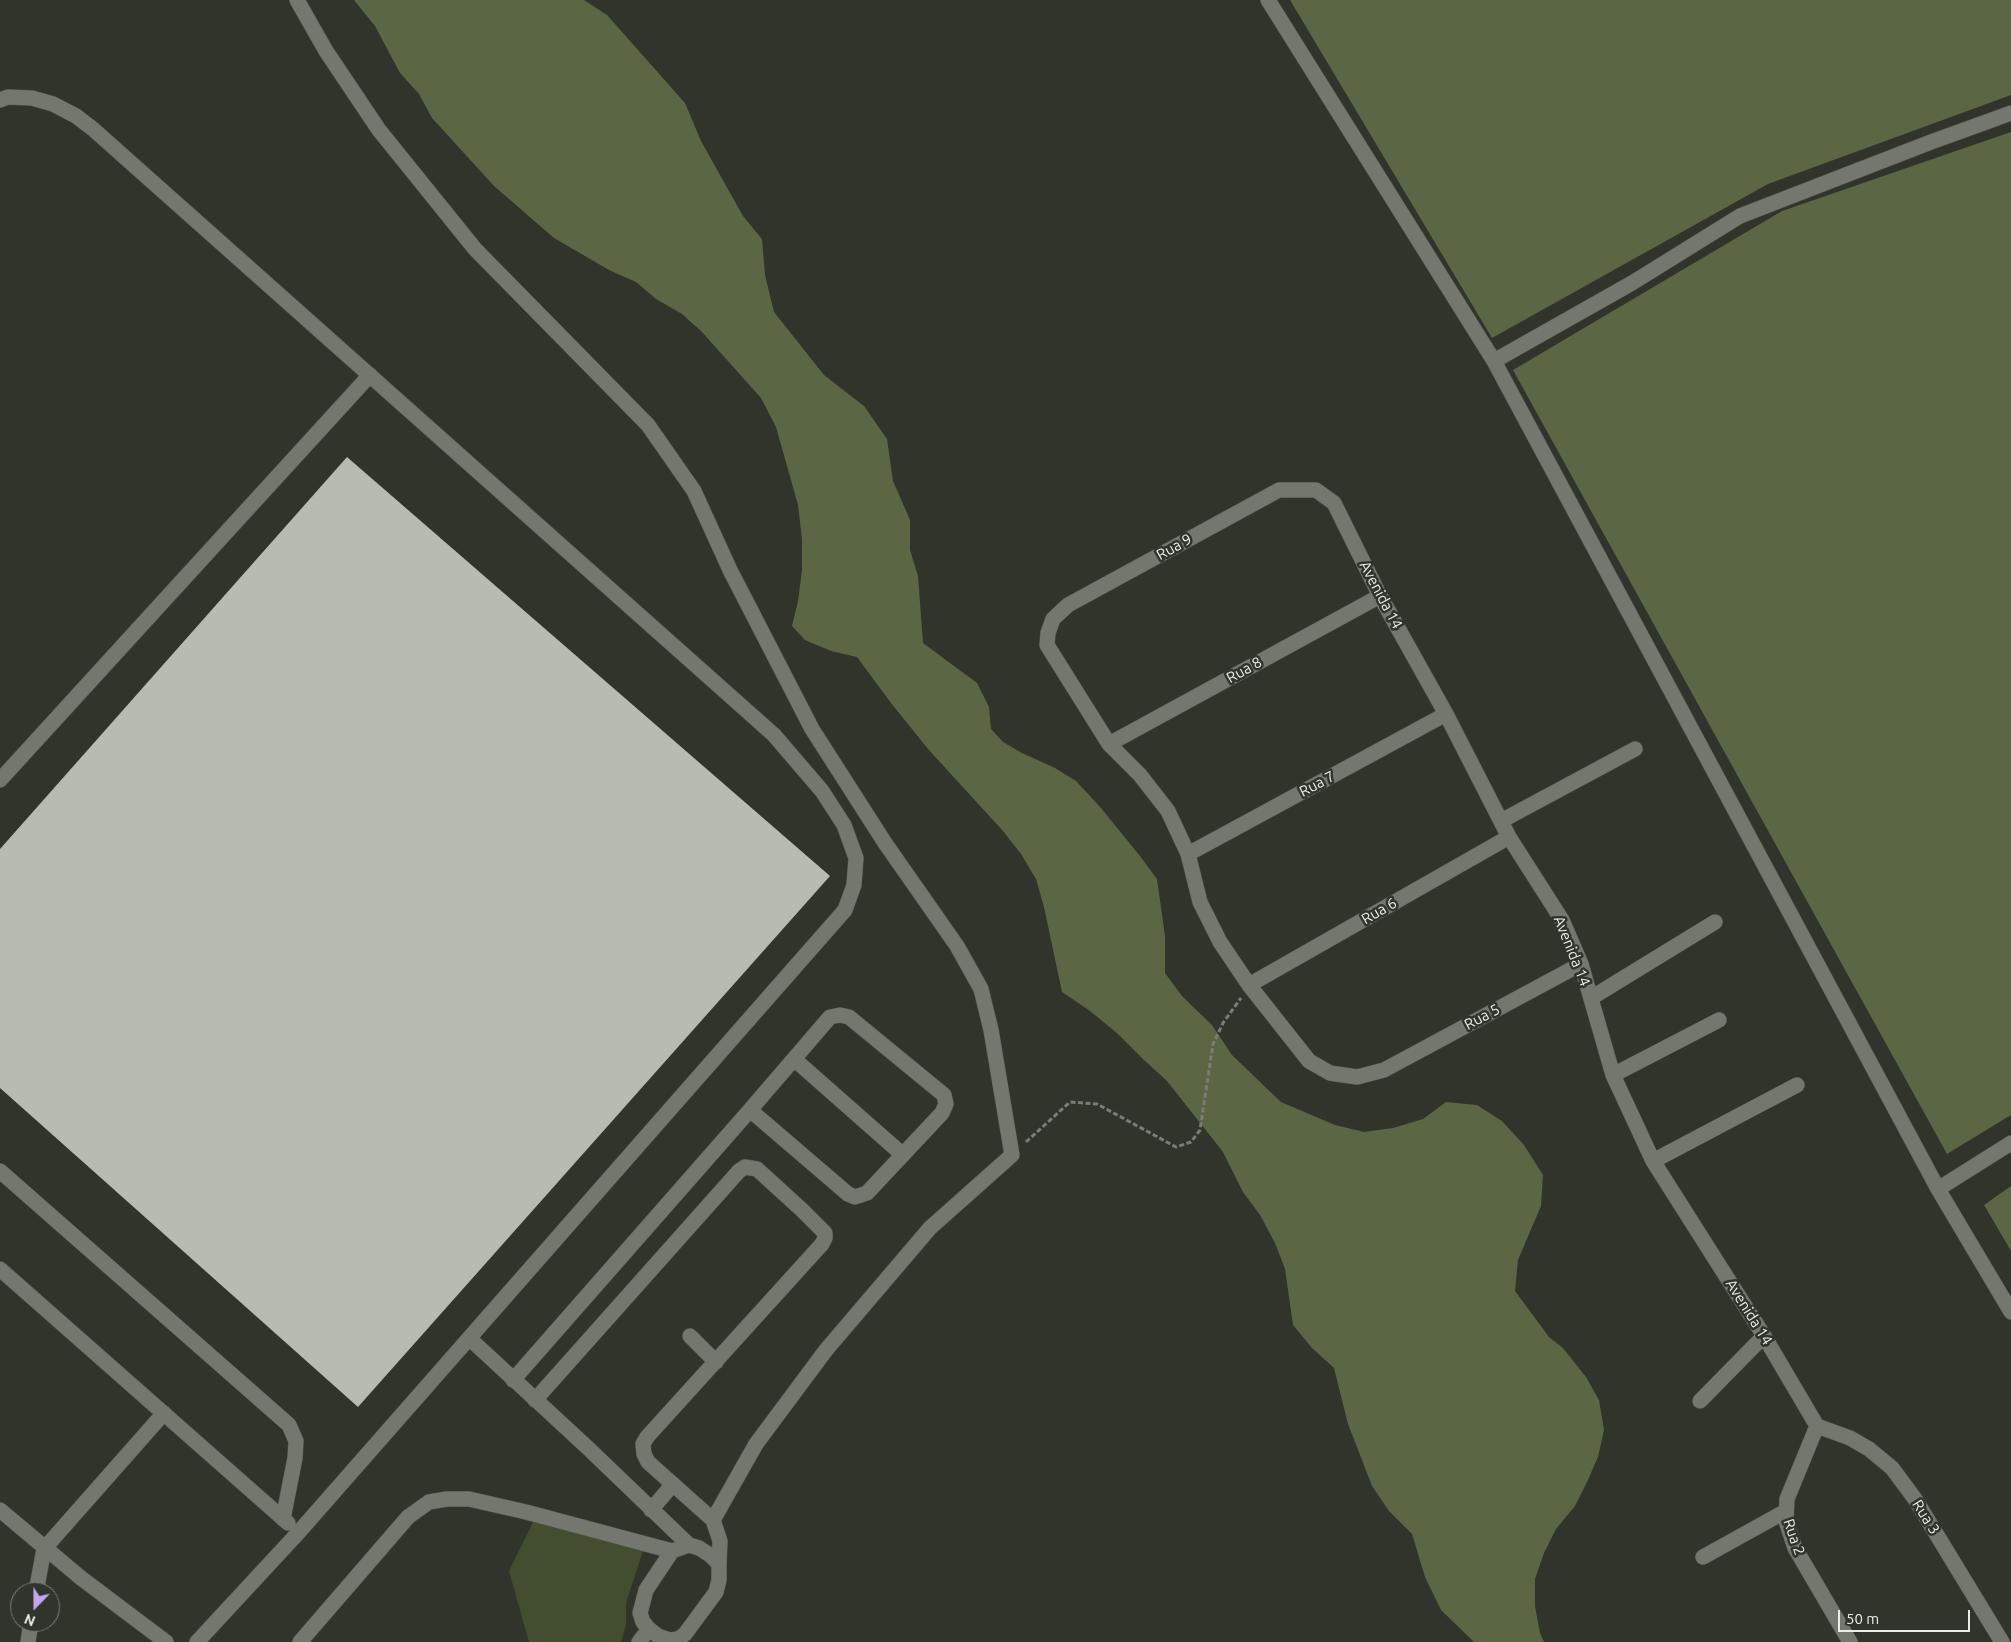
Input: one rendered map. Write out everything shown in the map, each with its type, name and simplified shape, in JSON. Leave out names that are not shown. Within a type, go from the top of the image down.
[{"type":"street","points":[[298,0],[326,51],[378,130],[475,249],[648,425],[694,491],[730,570],[812,729],[885,843],[957,946],[981,989],[991,1030],[1012,1155],[930,1228],[826,1350],[756,1444],[713,1520]]},
{"type":"street","points":[[1268,0],[1494,361],[1938,1188],[2011,1312]]},
{"type":"street","points":[[0,100],[32,98],[53,104],[76,116],[93,129],[774,735],[822,791],[844,825],[856,858],[854,885],[845,910],[298,1532],[197,1642]]},
{"type":"street","points":[[1494,361],[1632,283],[1740,216],[2011,113]]},
{"type":"street","points":[[0,780],[370,375]]},
{"type":"street","name":"Avenida 14","points":[[1279,490],[1316,490],[1334,503],[1380,596],[1446,714],[1509,837],[1562,920],[1581,964],[1613,1075],[1654,1161],[1764,1336],[1817,1426]]},
{"type":"street","name":"Rua 9","points":[[1068,604],[1279,490]]},
{"type":"street","name":"Rua 8","points":[[1109,744],[1380,596]]},
{"type":"street","name":"Rua 5","points":[[1068,604],[1053,619],[1048,633],[1047,645],[1109,744],[1140,775],[1168,811],[1188,854],[1200,902],[1220,942],[1249,985],[1309,1061],[1330,1073],[1357,1077],[1384,1070],[1581,964]]},
{"type":"street","name":"Rua 7","points":[[1188,854],[1446,714]]},
{"type":"street","points":[[1501,821],[1634,749]]},
{"type":"street","name":"Rua 6","points":[[1249,985],[1509,837]]},
{"type":"street","points":[[1591,998],[1715,922]]},
{"type":"street","points":[[513,1380],[830,1018],[840,1015],[849,1017],[944,1095],[946,1104],[942,1113],[867,1193],[855,1197],[848,1194],[750,1110]]},
{"type":"street","points":[[1613,1075],[1718,1020]]},
{"type":"street","points":[[794,1059],[903,1155]]},
{"type":"street","points":[[1654,1161],[1797,1085]]},
{"type":"street","points":[[1938,1188],[2011,1143]]},
{"type":"street","points":[[535,1400],[739,1171],[745,1167],[750,1166],[757,1169],[802,1210],[824,1234],[826,1238],[822,1244],[647,1437],[643,1444],[644,1454],[648,1462],[713,1520],[720,1541],[719,1580],[716,1592],[685,1634],[678,1639],[670,1640],[653,1636],[639,1642]]},
{"type":"street","points":[[0,1171],[289,1425],[296,1441],[295,1458],[282,1519]]},
{"type":"street","points":[[0,1270],[298,1532]]},
{"type":"street","points":[[690,1336],[716,1362]]},
{"type":"street","points":[[1700,1401],[1764,1336]]},
{"type":"street","points":[[469,1338],[689,1545],[699,1548],[719,1564]]},
{"type":"street","points":[[38,1582],[44,1549],[164,1413]]},
{"type":"street","name":"Rua 2","points":[[1817,1426],[1786,1499],[1786,1521],[1795,1548],[1850,1642]]},
{"type":"street","name":"Rua 3","points":[[1817,1426],[1850,1438],[1869,1449],[1892,1468],[1915,1499],[2002,1642]]},
{"type":"street","points":[[651,1510],[673,1484]]},
{"type":"street","points":[[300,1642],[408,1516],[429,1502],[447,1499],[469,1499],[526,1512],[672,1551],[689,1545]]},
{"type":"street","points":[[0,1510],[44,1549],[166,1642]]},
{"type":"street","points":[[1703,1557],[1786,1511]]},
{"type":"street","points":[[653,1636],[642,1622],[640,1613],[642,1603],[646,1590],[672,1551]]},
{"type":"path","points":[[1012,1155],[1070,1102],[1098,1104],[1176,1146],[1191,1142],[1200,1130],[1213,1044],[1223,1023],[1249,985]]},
{"type":"green space","points":[[354,0],[584,0],[607,15],[685,103],[701,141],[743,216],[762,239],[765,275],[774,312],[824,375],[864,406],[887,439],[893,481],[910,520],[910,550],[918,576],[923,643],[977,683],[989,707],[991,729],[1003,742],[1055,768],[1076,781],[1101,808],[1157,879],[1165,936],[1165,973],[1182,996],[1212,1025],[1232,1055],[1281,1102],[1335,1125],[1364,1132],[1393,1128],[1423,1119],[1446,1102],[1477,1105],[1502,1121],[1524,1145],[1543,1175],[1541,1206],[1518,1260],[1515,1291],[1549,1337],[1563,1348],[1586,1377],[1599,1400],[1604,1430],[1598,1457],[1587,1482],[1575,1506],[1556,1529],[1544,1553],[1535,1579],[1535,1606],[1540,1633],[1544,1642],[1474,1642],[1441,1610],[1425,1577],[1412,1534],[1389,1511],[1372,1486],[1348,1424],[1334,1368],[1312,1348],[1293,1325],[1285,1269],[1275,1243],[1260,1215],[1243,1192],[1223,1152],[1167,1081],[1118,1034],[1090,1011],[1062,992],[1044,907],[1036,879],[1021,854],[1003,831],[928,749],[857,657],[831,651],[805,640],[792,626],[798,601],[802,570],[802,539],[798,505],[776,427],[761,398],[702,332],[682,314],[656,299],[636,282],[609,270],[554,238],[494,186],[432,118],[419,94],[400,73],[375,26]]},
{"type":"green space","points":[[1290,0],[2011,0],[2011,95],[1768,184],[1492,338]]},
{"type":"green space","points":[[2011,132],[2011,1115],[1947,1154],[1513,370],[1782,211]]},
{"type":"green space","points":[[2011,1186],[2011,1251],[1984,1205]]},
{"type":"green space","points":[[534,1520],[643,1551],[626,1603],[626,1625],[621,1642],[529,1642],[509,1571]]},
{"type":"building","points":[[347,457],[830,876],[358,1407],[0,1088],[0,849]]}]
